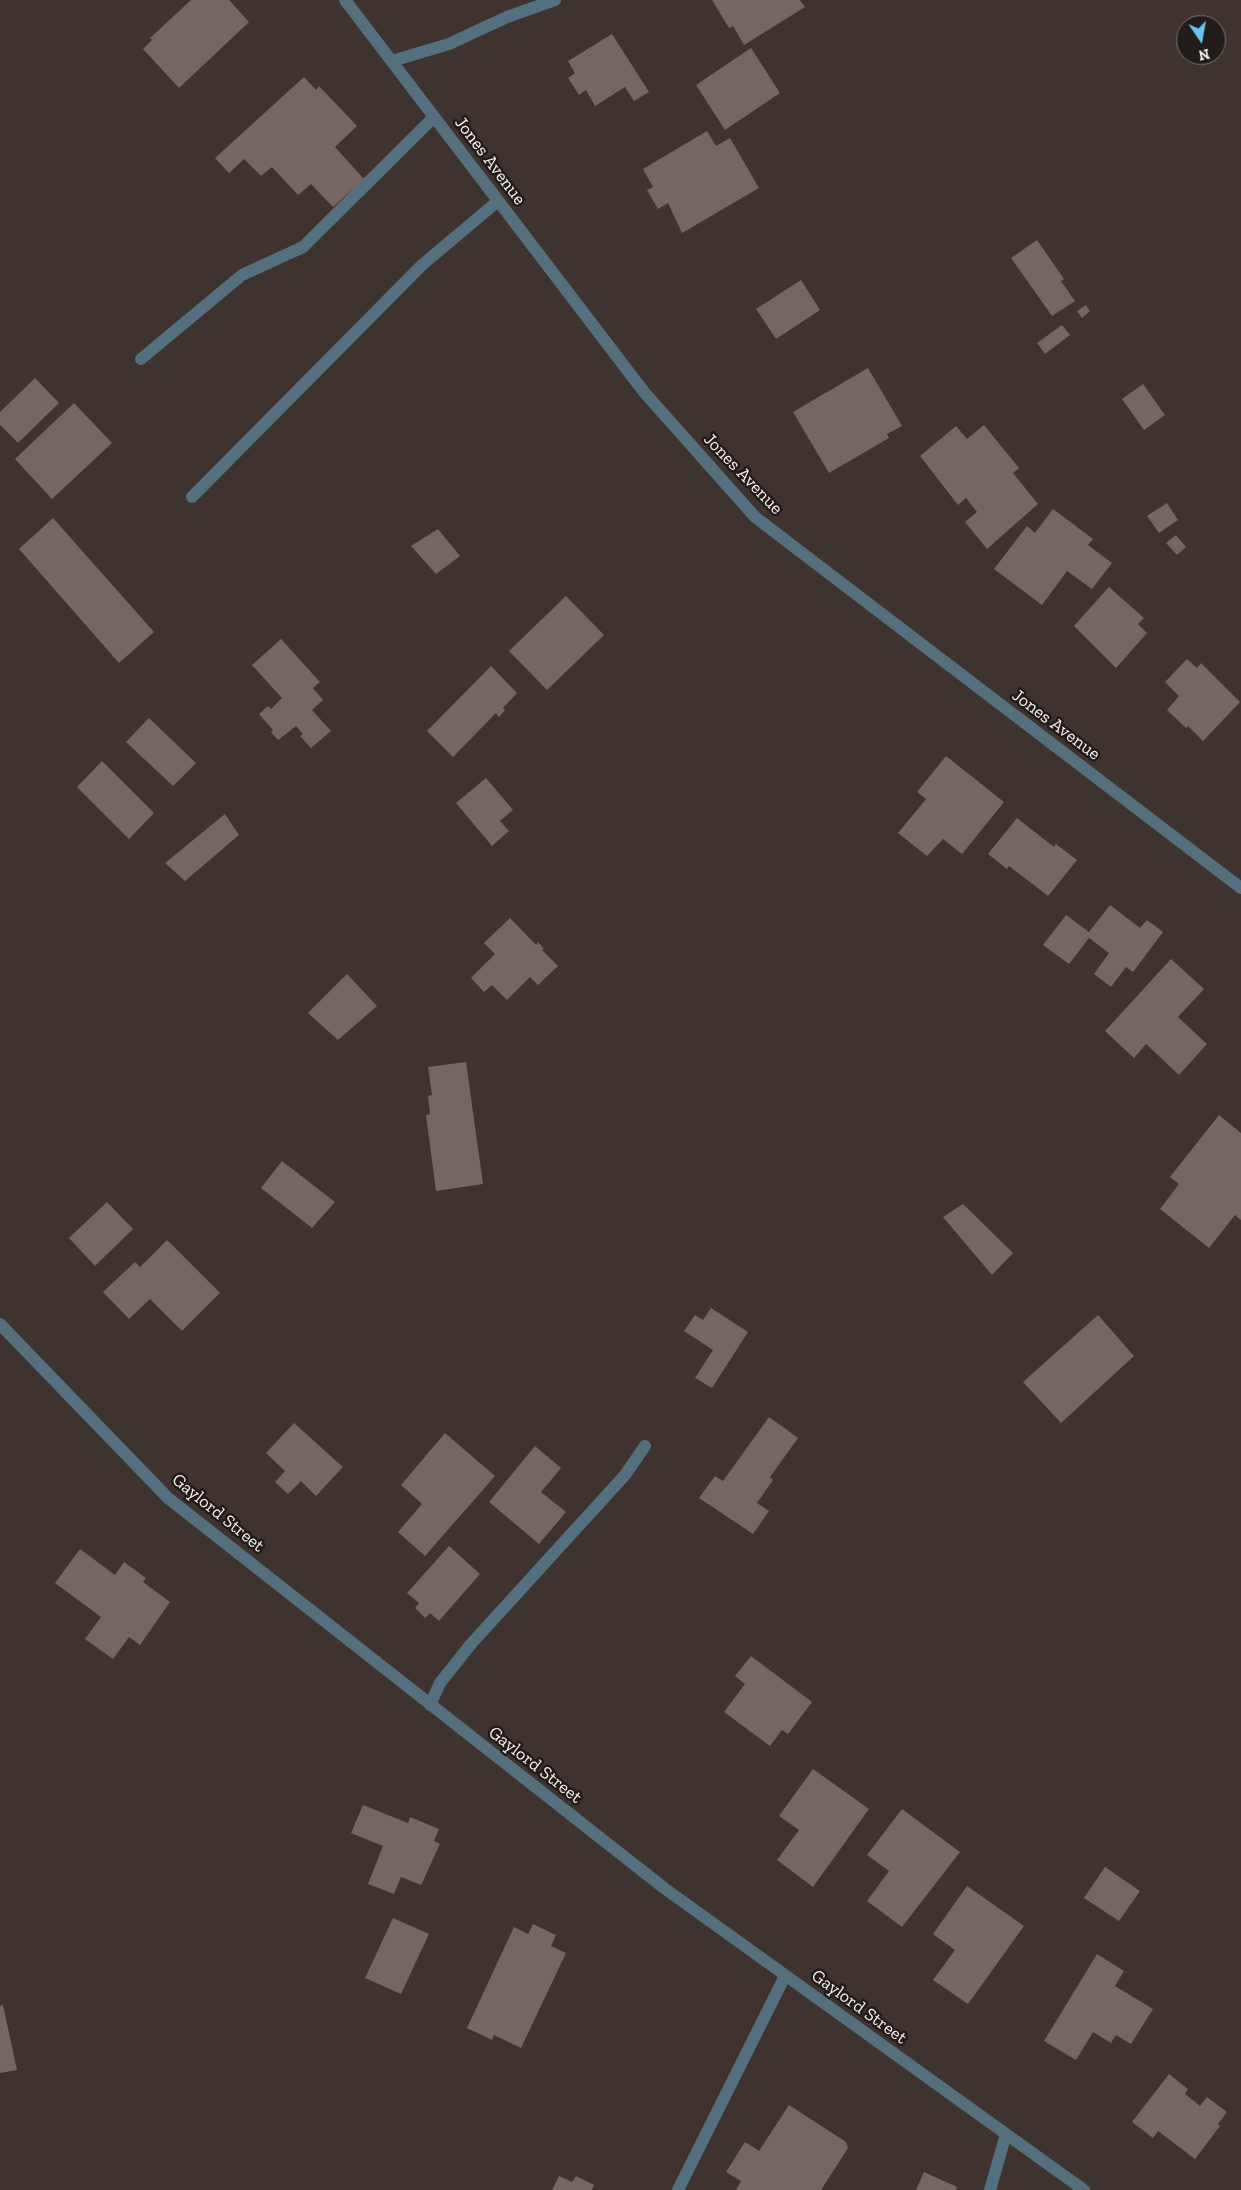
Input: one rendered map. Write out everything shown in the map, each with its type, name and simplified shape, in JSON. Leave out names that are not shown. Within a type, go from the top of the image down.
[{"type":"street","name":"Jones Avenue","points":[[345,0],[644,392],[755,517],[1241,888]]},
{"type":"street","points":[[392,61],[449,44],[507,18],[555,0]]},
{"type":"street","points":[[141,358],[242,275],[303,247],[434,117]]},
{"type":"street","points":[[192,497],[422,265],[498,201]]},
{"type":"street","name":"Gaylord Street","points":[[0,1324],[168,1498],[664,1888],[1084,2190]]},
{"type":"street","points":[[430,1704],[440,1683],[471,1644],[619,1482],[645,1446]]},
{"type":"street","points":[[678,2190],[786,1976]]},
{"type":"street","points":[[990,2190],[1006,2134]]},
{"type":"building","points":[[191,0],[229,0],[249,22],[179,88],[143,49],[152,40],[150,38]]},
{"type":"building","points":[[712,0],[800,0],[805,7],[744,45],[733,26],[729,28]]},
{"type":"building","points":[[612,34],[649,92],[634,101],[625,87],[595,106],[586,90],[579,95],[568,78],[575,73],[568,61]]},
{"type":"building","points":[[751,48],[780,93],[725,130],[696,85]]},
{"type":"building","points":[[304,77],[316,90],[319,86],[357,126],[335,147],[364,179],[333,207],[311,184],[298,195],[272,167],[261,176],[244,159],[229,173],[215,158]]},
{"type":"building","points":[[707,131],[716,146],[730,138],[759,188],[682,233],[668,203],[658,209],[647,190],[653,187],[643,169]]},
{"type":"building","points":[[1037,240],[1064,279],[1061,281],[1075,301],[1052,316],[1011,258]]},
{"type":"building","points":[[801,280],[820,310],[776,339],[756,309]]},
{"type":"building","points":[[1086,305],[1090,311],[1082,318],[1077,311]]},
{"type":"building","points":[[1062,325],[1070,335],[1045,354],[1037,343]]},
{"type":"building","points":[[868,368],[902,426],[887,434],[889,438],[829,473],[793,412]]},
{"type":"building","points":[[35,378],[59,403],[18,443],[0,425],[0,412]]},
{"type":"building","points":[[1143,384],[1165,415],[1144,430],[1122,399]]},
{"type":"building","points":[[74,403],[112,443],[52,499],[15,459]]},
{"type":"building","points":[[984,425],[1019,468],[1013,473],[1038,504],[987,549],[965,522],[977,512],[966,498],[958,505],[920,456],[956,426],[967,439]]},
{"type":"building","points":[[1167,503],[1178,520],[1159,533],[1147,516]]},
{"type":"building","points":[[1053,509],[1093,539],[1088,545],[1112,563],[1092,589],[1067,571],[1042,605],[994,569],[1027,526],[1035,533]]},
{"type":"building","points":[[53,518],[154,632],[119,663],[19,549]]},
{"type":"building","points":[[438,529],[460,556],[436,574],[411,546]]},
{"type":"building","points":[[1176,535],[1186,547],[1177,555],[1166,543]]},
{"type":"building","points":[[1109,587],[1144,618],[1138,624],[1147,633],[1116,668],[1074,626]]},
{"type":"building","points":[[566,596],[604,635],[547,690],[509,651]]},
{"type":"building","points":[[281,639],[320,682],[313,688],[323,700],[312,710],[331,731],[311,748],[300,736],[303,734],[296,726],[278,740],[271,732],[273,730],[259,714],[268,706],[271,709],[282,698],[252,665]]},
{"type":"building","points":[[1187,659],[1197,668],[1201,663],[1240,702],[1203,741],[1188,726],[1186,728],[1167,710],[1179,696],[1165,682]]},
{"type":"building","points":[[491,666],[517,693],[503,708],[505,710],[499,717],[496,713],[453,757],[427,731]]},
{"type":"building","points":[[149,718],[196,763],[173,786],[126,742]]},
{"type":"building","points":[[946,756],[1004,802],[962,854],[943,839],[927,856],[898,833],[926,799],[917,792]]},
{"type":"building","points":[[102,761],[154,813],[129,839],[77,787]]},
{"type":"building","points":[[486,778],[513,810],[500,821],[509,831],[492,846],[456,803]]},
{"type":"building","points":[[225,814],[239,835],[185,881],[165,863]]},
{"type":"building","points":[[1017,818],[1054,847],[1056,844],[1077,860],[1048,896],[1009,866],[1007,869],[988,854]]},
{"type":"building","points":[[1110,905],[1140,928],[1147,920],[1163,932],[1133,972],[1126,967],[1111,987],[1094,974],[1109,953],[1089,938],[1069,964],[1043,945],[1066,915],[1089,932]]},
{"type":"building","points":[[510,918],[536,945],[538,942],[544,949],[542,950],[558,966],[538,985],[530,977],[507,1000],[492,985],[484,992],[471,978],[495,954],[484,943]]},
{"type":"building","points":[[1171,959],[1204,989],[1178,1017],[1207,1044],[1179,1075],[1146,1044],[1134,1058],[1105,1031]]},
{"type":"building","points":[[347,974],[377,1006],[338,1040],[308,1013]]},
{"type":"building","points":[[466,1062],[483,1184],[436,1191],[426,1115],[430,1114],[428,1096],[432,1095],[428,1067]]},
{"type":"building","points":[[1219,1115],[1241,1133],[1241,1220],[1235,1215],[1209,1248],[1160,1209],[1179,1184],[1170,1177]]},
{"type":"building","points":[[282,1161],[335,1202],[312,1228],[261,1188]]},
{"type":"building","points":[[107,1202],[133,1229],[95,1266],[69,1238]]},
{"type":"building","points":[[963,1204],[1013,1253],[992,1275],[943,1217]]},
{"type":"building","points":[[167,1240],[220,1293],[182,1331],[150,1299],[129,1319],[103,1292],[135,1262],[140,1267]]},
{"type":"building","points":[[711,1308],[748,1332],[712,1388],[695,1378],[713,1350],[684,1331],[695,1315],[703,1320]]},
{"type":"building","points":[[1098,1315],[1134,1356],[1061,1423],[1023,1382]]},
{"type":"building","points":[[769,1417],[798,1438],[770,1477],[773,1480],[757,1503],[769,1511],[753,1534],[699,1498],[715,1476],[723,1481]]},
{"type":"building","points":[[294,1423],[343,1467],[316,1496],[301,1481],[288,1494],[275,1482],[285,1471],[266,1453]]},
{"type":"building","points":[[445,1433],[495,1476],[425,1556],[398,1532],[422,1504],[401,1485]]},
{"type":"building","points":[[535,1446],[561,1468],[541,1492],[566,1512],[539,1544],[489,1502]]},
{"type":"building","points":[[449,1546],[480,1574],[439,1621],[430,1613],[425,1618],[415,1608],[419,1603],[407,1593]]},
{"type":"building","points":[[80,1549],[115,1575],[124,1562],[146,1578],[143,1582],[170,1602],[140,1645],[129,1637],[113,1659],[85,1639],[101,1617],[55,1583]]},
{"type":"building","points":[[751,1656],[812,1702],[788,1734],[782,1730],[770,1746],[724,1712],[745,1684],[735,1676]]},
{"type":"building","points":[[813,1769],[869,1809],[813,1887],[777,1860],[799,1830],[779,1816]]},
{"type":"building","points":[[363,1805],[408,1823],[410,1817],[439,1829],[434,1841],[440,1844],[421,1885],[401,1877],[394,1894],[368,1884],[383,1846],[351,1833]]},
{"type":"building","points":[[902,1809],[960,1852],[902,1927],[867,1901],[889,1871],[867,1855]]},
{"type":"building","points":[[1105,1867],[1140,1891],[1119,1921],[1084,1898]]},
{"type":"building","points":[[967,1886],[1024,1926],[968,2004],[933,1980],[955,1950],[933,1934]]},
{"type":"building","points":[[393,1918],[429,1934],[401,1994],[365,1978]]},
{"type":"building","points":[[533,1924],[556,1935],[551,1946],[566,1953],[521,2048],[494,2035],[492,2040],[467,2028],[514,1927],[528,1934]]},
{"type":"building","points":[[1097,1954],[1124,1971],[1115,1986],[1153,2009],[1131,2044],[1116,2035],[1111,2043],[1093,2032],[1076,2060],[1044,2041]]},
{"type":"building","points":[[3,2005],[17,2070],[0,2073],[0,2006]]},
{"type":"building","points":[[1169,2074],[1188,2089],[1185,2094],[1200,2106],[1207,2097],[1227,2112],[1218,2124],[1220,2126],[1195,2159],[1158,2131],[1153,2138],[1132,2122]]},
{"type":"building","points":[[789,2105],[846,2142],[848,2148],[821,2190],[736,2190],[741,2181],[726,2172],[745,2142],[759,2151]]},
{"type":"building","points":[[924,2172],[957,2187],[956,2190],[916,2190]]},
{"type":"building","points":[[559,2176],[572,2182],[576,2176],[594,2185],[592,2190],[552,2190]]}]
